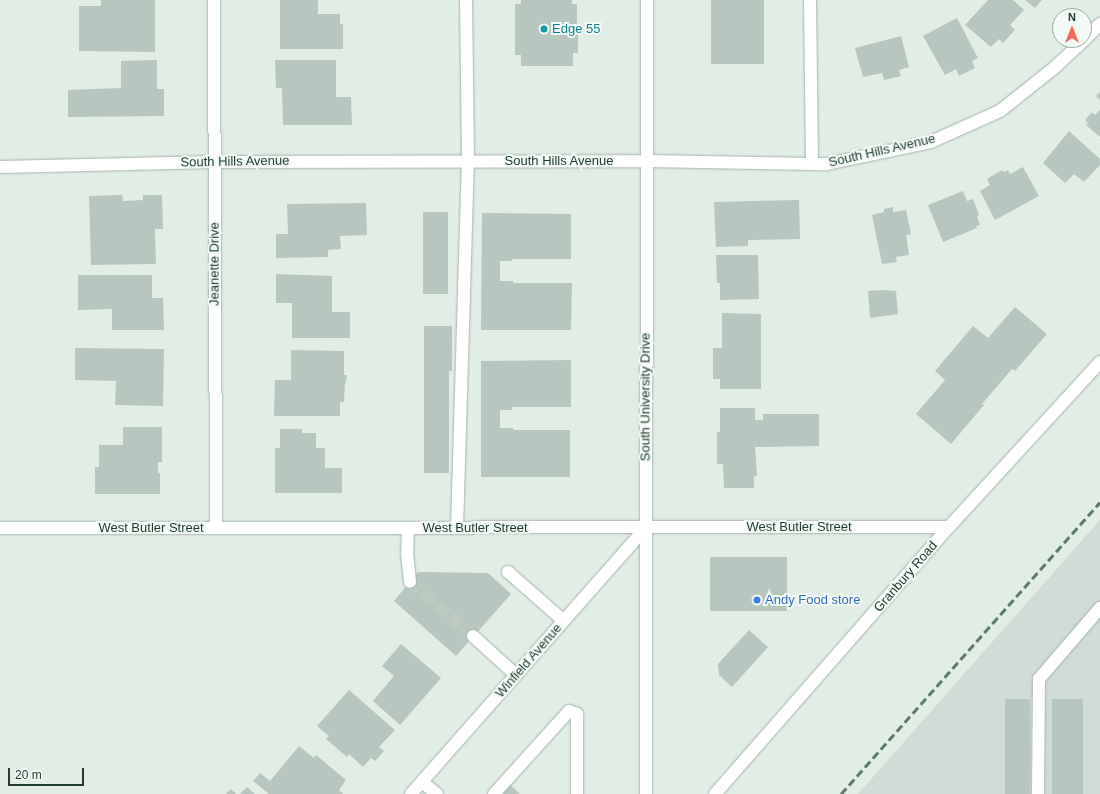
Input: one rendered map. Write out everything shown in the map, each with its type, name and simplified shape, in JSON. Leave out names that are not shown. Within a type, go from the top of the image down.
[{"type":"street","name":"Jeanette Drive","points":[[214,0],[216,528]]},
{"type":"street","points":[[457,528],[468,161],[466,0]]},
{"type":"street","name":"South University Drive","points":[[646,794],[647,0]]},
{"type":"street","points":[[810,0],[812,164]]},
{"type":"street","name":"South Hills Avenue","points":[[1092,32],[1100,24]]},
{"type":"street","name":"South Hills Avenue","points":[[0,167],[215,162],[468,161],[647,161],[827,164],[931,142],[1000,111],[1054,68],[1075,48]]},
{"type":"street","name":"Granbury Road","points":[[715,794],[949,527],[1100,362]]},
{"type":"street","name":"Winfield Avenue","points":[[411,794],[646,527]]},
{"type":"street","name":"West Butler Street","points":[[0,528],[949,527]]},
{"type":"street","points":[[408,528],[407,553],[410,582]]},
{"type":"street","points":[[508,572],[564,621]]},
{"type":"street","points":[[1038,794],[1039,679],[1100,608]]},
{"type":"street","points":[[473,636],[516,675]]},
{"type":"street","points":[[494,794],[569,711],[577,714],[576,794]]},
{"type":"street","points":[[422,782],[437,794]]},
{"type":"shaded area","points":[[1100,520],[1100,794],[858,794]]},
{"type":"building","points":[[101,0],[155,0],[155,52],[79,51],[79,6],[101,6]]},
{"type":"building","points":[[280,0],[318,0],[318,14],[340,14],[340,24],[343,24],[343,49],[280,49]]},
{"type":"building","name":"Edge 55","points":[[521,0],[572,0],[572,4],[577,4],[577,25],[573,25],[573,33],[578,33],[578,53],[573,53],[573,66],[521,66],[521,55],[515,55],[515,4],[521,4]]},
{"type":"building","points":[[711,0],[764,0],[764,64],[711,64]]},
{"type":"building","points":[[988,0],[1013,0],[1024,10],[1010,25],[1015,30],[1003,43],[999,39],[991,47],[965,25]]},
{"type":"building","points":[[1025,0],[1042,0],[1035,8]]},
{"type":"building","points":[[957,18],[978,58],[972,61],[975,68],[959,76],[956,69],[945,75],[923,36]]},
{"type":"building","points":[[901,36],[909,67],[899,70],[901,76],[884,80],[882,73],[863,77],[855,48]]},
{"type":"building","points":[[157,60],[157,89],[164,89],[164,116],[68,117],[68,90],[121,88],[121,61]]},
{"type":"building","points":[[275,60],[336,60],[336,97],[351,97],[352,125],[283,125],[282,88],[276,88]]},
{"type":"building","points":[[1100,92],[1100,100],[1096,96]]},
{"type":"building","points":[[1100,110],[1100,137],[1086,125],[1088,123],[1085,120],[1092,112],[1095,115]]},
{"type":"building","points":[[1069,131],[1100,159],[1100,165],[1084,182],[1074,174],[1065,183],[1043,163]]},
{"type":"building","points":[[1023,167],[1039,196],[995,220],[980,191],[990,185],[987,179],[1002,170],[1004,172],[1008,170],[1010,174]]},
{"type":"building","points":[[963,191],[967,201],[973,199],[979,215],[977,216],[980,225],[976,226],[977,228],[943,242],[928,205]]},
{"type":"building","points":[[122,195],[123,201],[143,200],[143,195],[162,195],[163,229],[155,229],[156,264],[91,265],[89,196]]},
{"type":"building","points":[[799,200],[800,239],[748,240],[748,246],[716,247],[714,202]]},
{"type":"building","points":[[366,203],[367,235],[340,236],[341,249],[328,250],[328,257],[276,258],[276,234],[288,234],[287,204]]},
{"type":"building","points":[[893,207],[893,212],[906,210],[911,234],[906,235],[909,255],[896,257],[897,262],[882,264],[872,215],[884,212],[884,209]]},
{"type":"building","points":[[423,212],[448,212],[448,294],[423,294]]},
{"type":"building","points":[[482,213],[571,214],[571,259],[512,259],[512,261],[500,261],[500,281],[513,281],[513,283],[572,283],[571,330],[481,330]]},
{"type":"building","points":[[716,255],[758,255],[759,299],[720,300],[720,283],[717,283]]},
{"type":"building","points":[[276,274],[332,276],[332,312],[350,312],[350,338],[292,338],[292,303],[276,303]]},
{"type":"building","points":[[78,275],[152,275],[152,298],[163,298],[164,330],[112,330],[112,309],[78,310]]},
{"type":"building","points":[[868,291],[896,291],[898,314],[870,318]]},
{"type":"building","points":[[1015,307],[1047,334],[1015,371],[1012,369],[951,444],[916,414],[945,380],[935,371],[973,326],[988,338]]},
{"type":"building","points":[[722,313],[761,314],[761,389],[720,389],[720,379],[713,379],[713,348],[722,348]]},
{"type":"building","points":[[424,326],[452,326],[452,371],[449,371],[449,473],[424,473]]},
{"type":"building","points":[[75,348],[164,349],[163,406],[115,405],[116,381],[75,380]]},
{"type":"building","points":[[291,350],[344,351],[344,375],[347,375],[344,402],[340,402],[340,416],[274,416],[275,380],[291,380]]},
{"type":"building","points":[[571,360],[571,407],[512,407],[512,410],[500,410],[500,428],[513,428],[513,430],[570,430],[570,477],[481,477],[481,361]]},
{"type":"building","points":[[720,408],[755,408],[755,420],[763,420],[763,414],[819,414],[819,446],[755,447],[757,476],[754,476],[754,488],[724,488],[723,464],[717,464],[717,432],[720,432]]},
{"type":"building","points":[[123,427],[162,427],[162,462],[158,462],[158,473],[160,473],[160,494],[95,494],[95,467],[99,467],[99,445],[123,445]]},
{"type":"building","points":[[280,429],[302,429],[302,433],[316,433],[316,448],[325,448],[325,468],[342,468],[342,493],[275,493],[275,448],[280,448]]},
{"type":"building","points":[[710,557],[787,557],[787,611],[710,611]]},
{"type":"building","points":[[418,572],[488,573],[511,594],[456,656],[394,601]]},
{"type":"building","points":[[749,630],[768,647],[732,687],[719,675],[718,664]]},
{"type":"building","points":[[401,644],[441,678],[400,725],[373,701],[394,676],[382,666]]},
{"type":"building","points":[[349,690],[395,730],[379,747],[384,751],[375,761],[371,758],[363,767],[349,754],[347,757],[326,739],[329,736],[317,726]]},
{"type":"building","points":[[1005,699],[1030,699],[1030,794],[1005,794]]},
{"type":"building","points":[[1052,699],[1083,699],[1083,794],[1052,794]]},
{"type":"building","points":[[299,746],[314,758],[316,755],[346,780],[339,790],[343,794],[269,794],[253,781],[260,773],[270,781]]},
{"type":"building","points":[[508,783],[520,794],[498,794]]},
{"type":"building","points":[[247,787],[255,794],[240,794]]},
{"type":"building","points":[[231,789],[236,794],[226,794]]},
{"type":"tunnel","points":[[410,582],[473,636]]},
{"type":"railway","points":[[841,794],[1100,502]]},
{"type":"place","name":"Edge 55","points":[[544,29]]},
{"type":"place","name":"Andy Food store","points":[[757,600]]}]
